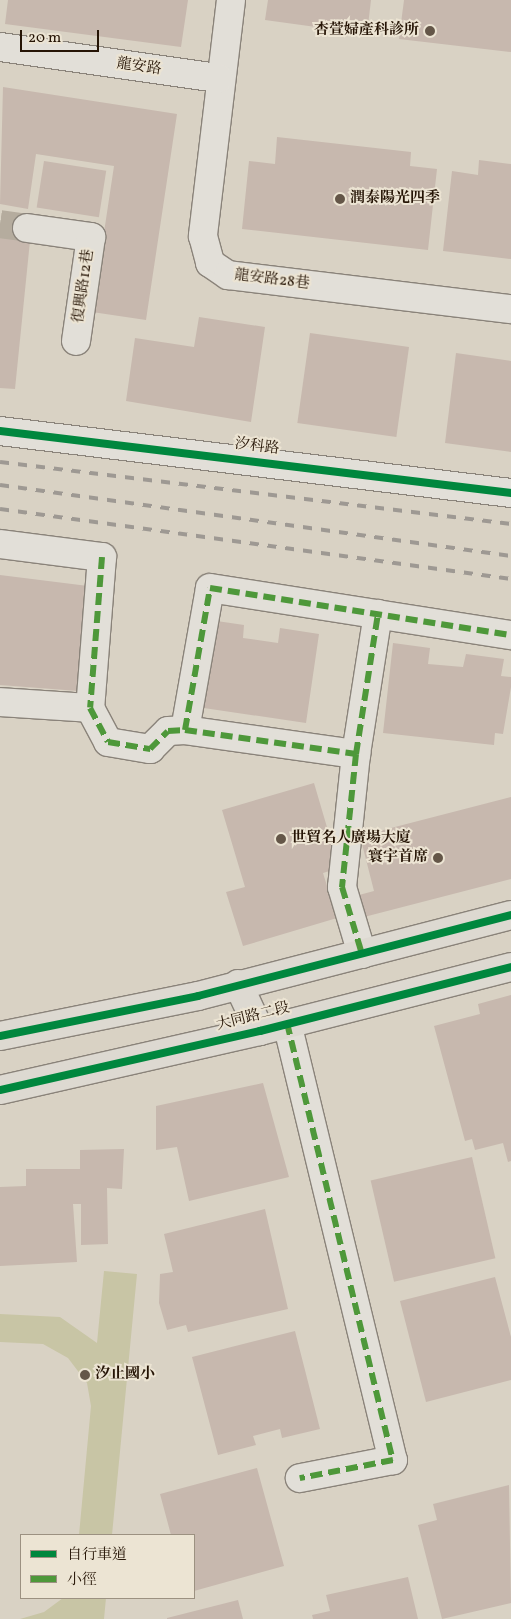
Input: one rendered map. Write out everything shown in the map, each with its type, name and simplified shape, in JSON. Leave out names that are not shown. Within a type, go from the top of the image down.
[{"type":"main road","points":[[0,1036],[238,984],[511,915]]},
{"type":"main road","name":"大同路二段","points":[[0,1090],[260,1031],[511,967]]},
{"type":"main road","points":[[238,984],[260,1031]]},
{"type":"street","name":"龍安路28巷","points":[[231,0],[220,78],[203,236],[210,263],[228,275],[511,309]]},
{"type":"street","name":"龍安路","points":[[0,47],[220,78]]},
{"type":"street","name":"復興路12巷","points":[[27,228],[91,237],[76,341]]},
{"type":"street","name":"汐科路","points":[[0,431],[511,493]]},
{"type":"street","points":[[0,544],[102,557],[90,708],[108,742],[150,749],[168,731],[185,730],[356,754]]},
{"type":"street","points":[[185,730],[210,588],[511,635]]},
{"type":"street","points":[[362,954],[342,887],[356,754],[378,614]]},
{"type":"street","points":[[0,702],[90,708]]},
{"type":"street","points":[[287,1023],[393,1460],[300,1478]]},
{"type":"shaded area","points":[[104,1271],[137,1274],[112,1534],[79,1534],[91,1406],[87,1383],[68,1358],[43,1344],[0,1342],[0,1314],[60,1317],[97,1343]]},
{"type":"shaded area","points":[[62,1599],[106,1599],[104,1619],[20,1619],[44,1612]]},
{"type":"building","points":[[8,0],[188,0],[181,47],[5,24]]},
{"type":"building","points":[[268,0],[371,0],[367,34],[265,20]]},
{"type":"building","points":[[404,0],[511,0],[511,52],[399,39]]},
{"type":"building","points":[[3,87],[177,114],[146,320],[92,312],[114,166],[36,154],[28,209],[0,204]]},
{"type":"building","name":"潤泰陽光四季","points":[[277,137],[411,152],[410,166],[437,169],[428,250],[242,229],[249,161],[275,164]]},
{"type":"building","name":"潤泰陽光四季","points":[[479,160],[511,164],[511,259],[443,251],[452,171],[478,175]]},
{"type":"building","points":[[44,161],[106,171],[99,217],[37,207]]},
{"type":"building","points":[[0,228],[31,231],[15,389],[0,388]]},
{"type":"building","points":[[199,317],[265,327],[251,422],[126,401],[135,338],[194,347]]},
{"type":"building","points":[[310,333],[409,347],[396,437],[297,423]]},
{"type":"building","points":[[456,353],[511,361],[511,452],[445,443]]},
{"type":"building","points":[[0,575],[88,586],[78,691],[0,685]]},
{"type":"building","points":[[210,620],[244,625],[243,638],[278,643],[280,628],[319,634],[306,723],[197,707]]},
{"type":"building","points":[[393,643],[430,648],[428,664],[463,667],[466,654],[504,659],[501,676],[511,677],[511,687],[503,734],[495,733],[494,745],[383,733]]},
{"type":"building","name":"世貿名人廣場大廈","points":[[314,783],[339,868],[323,873],[337,918],[243,946],[226,892],[245,887],[222,810]]},
{"type":"building","name":"寰宇首席","points":[[511,797],[511,879],[364,917],[359,895],[374,891],[360,836]]},
{"type":"building","points":[[511,995],[511,1161],[508,1162],[503,1143],[475,1150],[472,1139],[465,1141],[434,1026],[480,1014],[478,1004]]},
{"type":"building","points":[[263,1083],[289,1177],[189,1201],[177,1147],[156,1150],[156,1106]]},
{"type":"building","points":[[124,1149],[122,1189],[107,1188],[108,1244],[81,1245],[81,1204],[73,1204],[77,1262],[0,1266],[0,1187],[26,1186],[26,1169],[80,1169],[80,1150]]},
{"type":"building","points":[[472,1157],[495,1258],[394,1282],[371,1180]]},
{"type":"building","points":[[265,1209],[288,1309],[188,1332],[186,1325],[167,1330],[159,1303],[160,1274],[173,1272],[164,1234]]},
{"type":"building","points":[[495,1277],[511,1337],[511,1380],[426,1402],[400,1301]]},
{"type":"building","points":[[295,1331],[320,1429],[282,1438],[280,1429],[253,1436],[256,1445],[218,1455],[192,1357]]},
{"type":"building","points":[[257,1468],[284,1566],[195,1591],[195,1534],[171,1534],[160,1494]]},
{"type":"building","points":[[509,1485],[511,1603],[442,1619],[418,1525],[437,1520],[433,1504]]},
{"type":"building","points":[[408,1577],[418,1619],[313,1619],[312,1615],[330,1611],[326,1595]]},
{"type":"building","points":[[238,1600],[243,1619],[167,1619],[167,1618]]},
{"type":"tunnel","points":[[0,224],[27,228]]},
{"type":"railway","points":[[0,462],[511,524]]},
{"type":"railway","points":[[0,485],[511,556]]},
{"type":"railway","points":[[0,509],[511,579]]},
{"type":"marked path","points":[[102,557],[90,708],[108,742],[150,749],[168,731],[185,730],[210,588],[511,635]]},
{"type":"marked path","points":[[356,754],[378,614]]},
{"type":"marked path","points":[[185,730],[356,754],[342,887],[362,954]]},
{"type":"marked path","points":[[287,1023],[393,1460],[300,1478]]},
{"type":"cycle path","points":[[0,431],[511,493]]},
{"type":"cycle path","points":[[0,1036],[198,996],[511,915]]},
{"type":"cycle path","points":[[0,1090],[260,1031],[511,967]]},
{"type":"place","name":"杏萱婦產科診所","points":[[430,31]]},
{"type":"place","name":"潤泰陽光四季","points":[[340,199]]},
{"type":"place","name":"世貿名人廣場大廈","points":[[281,839]]},
{"type":"place","name":"寰宇首席","points":[[438,858]]},
{"type":"place","name":"汐止國小","points":[[85,1375]]}]
